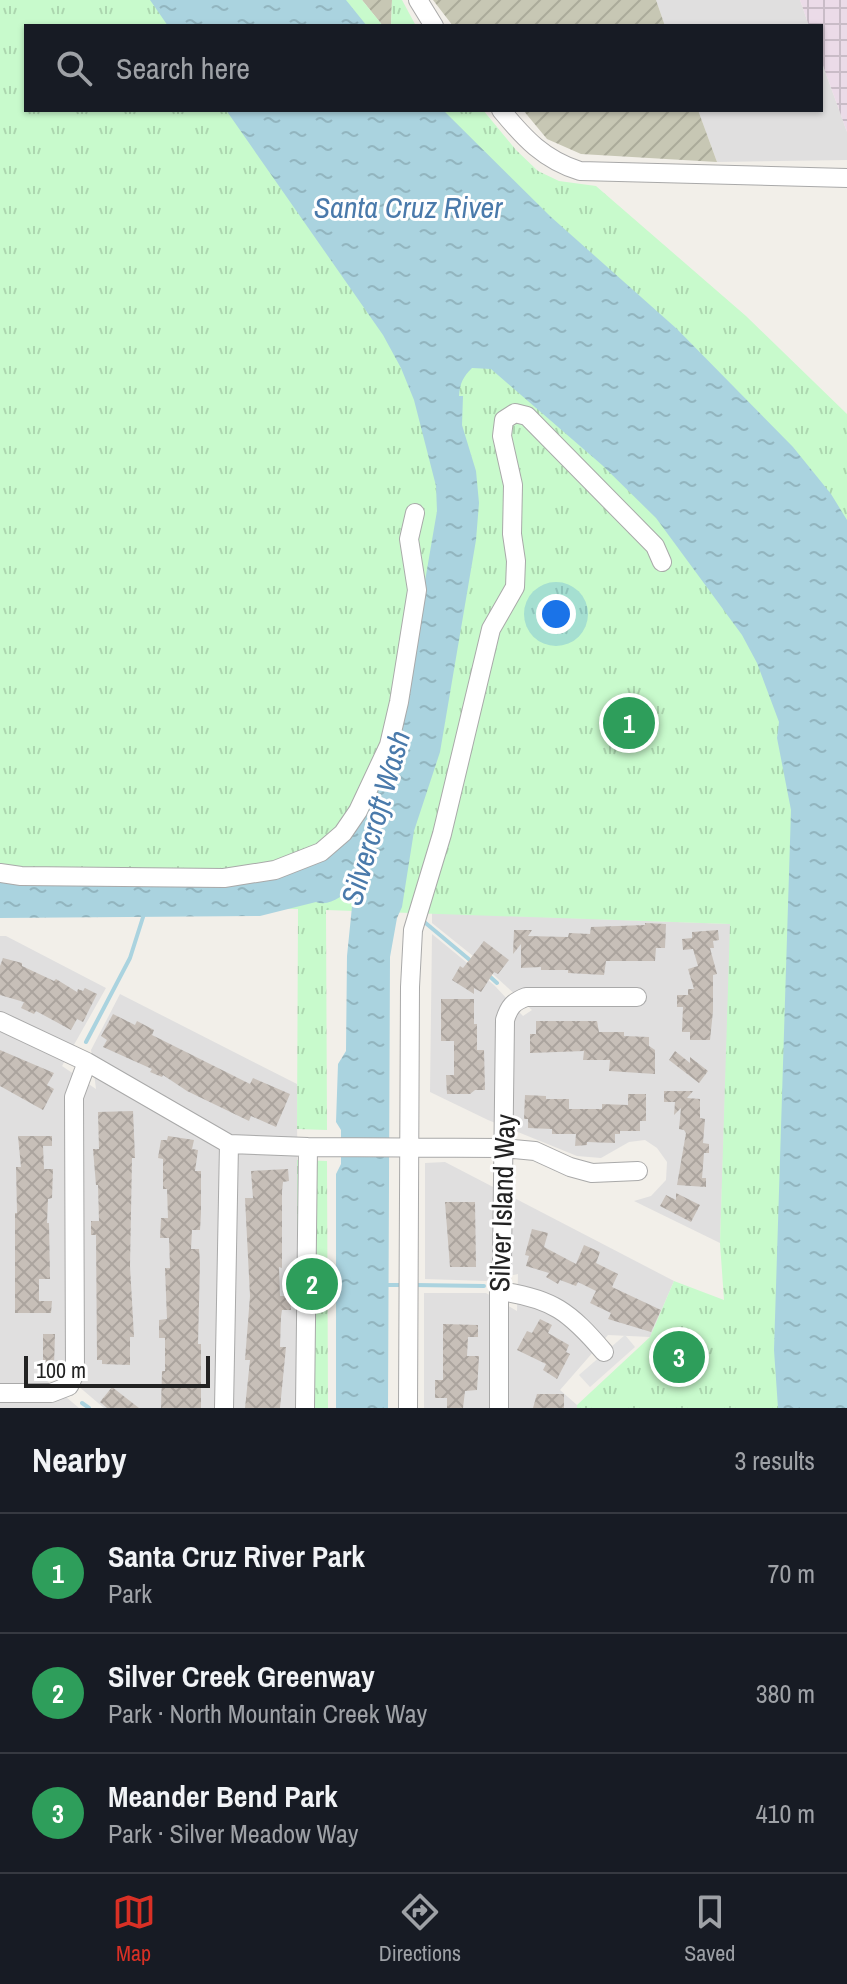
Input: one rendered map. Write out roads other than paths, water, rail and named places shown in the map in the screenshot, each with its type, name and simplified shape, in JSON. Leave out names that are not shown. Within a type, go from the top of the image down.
[{"type":"street","points":[[418,0],[433,24]]},
{"type":"street","points":[[503,112],[524,139],[542,155],[580,171],[847,178]]},
{"type":"street","points":[[408,1408],[413,930],[442,834],[491,629],[515,587],[513,485],[502,436],[504,420],[515,413],[527,416],[655,546],[662,562]]},
{"type":"street","points":[[0,873],[21,876],[224,878],[275,870],[321,852],[343,833],[358,811],[389,745],[399,702],[417,590],[409,539],[415,513]]},
{"type":"street","name":"Silver Island Way","points":[[499,1408],[505,1020],[508,1010],[512,1001],[539,996],[637,997]]},
{"type":"street","points":[[0,1021],[87,1062],[229,1144],[503,1148],[535,1151],[592,1173],[638,1171]]},
{"type":"street","points":[[0,1393],[73,1390],[74,1097],[87,1062]]},
{"type":"street","points":[[224,1408],[229,1144]]},
{"type":"street","points":[[305,1408],[308,1147]]},
{"type":"street","points":[[499,1291],[528,1295],[560,1308],[582,1326],[604,1352]]},
{"type":"water","points":[[150,0],[346,0],[365,24],[167,24]]},
{"type":"water","name":"Santa Cruz River","points":[[227,112],[445,112],[551,217],[677,329],[793,447],[831,494],[847,520],[847,1408],[778,1408],[774,1350],[791,810],[777,738],[779,722],[757,663],[742,635],[656,518],[602,465],[491,369],[472,368],[462,380],[459,391],[459,396],[463,396],[462,425],[476,471],[479,503],[476,540],[440,752],[414,831],[402,907],[390,957],[388,1408],[336,1408],[336,1174],[341,1164],[341,1130],[336,1122],[338,1064],[346,1051],[347,956],[354,887],[331,902],[316,902],[260,916],[0,918],[0,881],[228,882],[308,861],[339,848],[352,836],[384,778],[400,727],[437,511],[436,486],[414,400],[383,335]]},
{"type":"waterway","points":[[86,1042],[130,958],[144,914]]},
{"type":"waterway","points":[[422,920],[471,961]]},
{"type":"waterway","points":[[487,974],[497,983]]},
{"type":"waterway","points":[[383,1285],[402,1285]]},
{"type":"waterway","points":[[415,1285],[484,1286]]},
{"type":"waterway","points":[[82,1403],[89,1408]]},
{"type":"place","name":"Santa Cruz River Park","points":[[629,723]]},
{"type":"place","name":"Silver Creek Greenway","points":[[312,1284]]},
{"type":"place","name":"Meander Bend Park","points":[[679,1357]]},
{"type":"water label","name":"Silvercroft Wash","points":[[376,818]]}]
